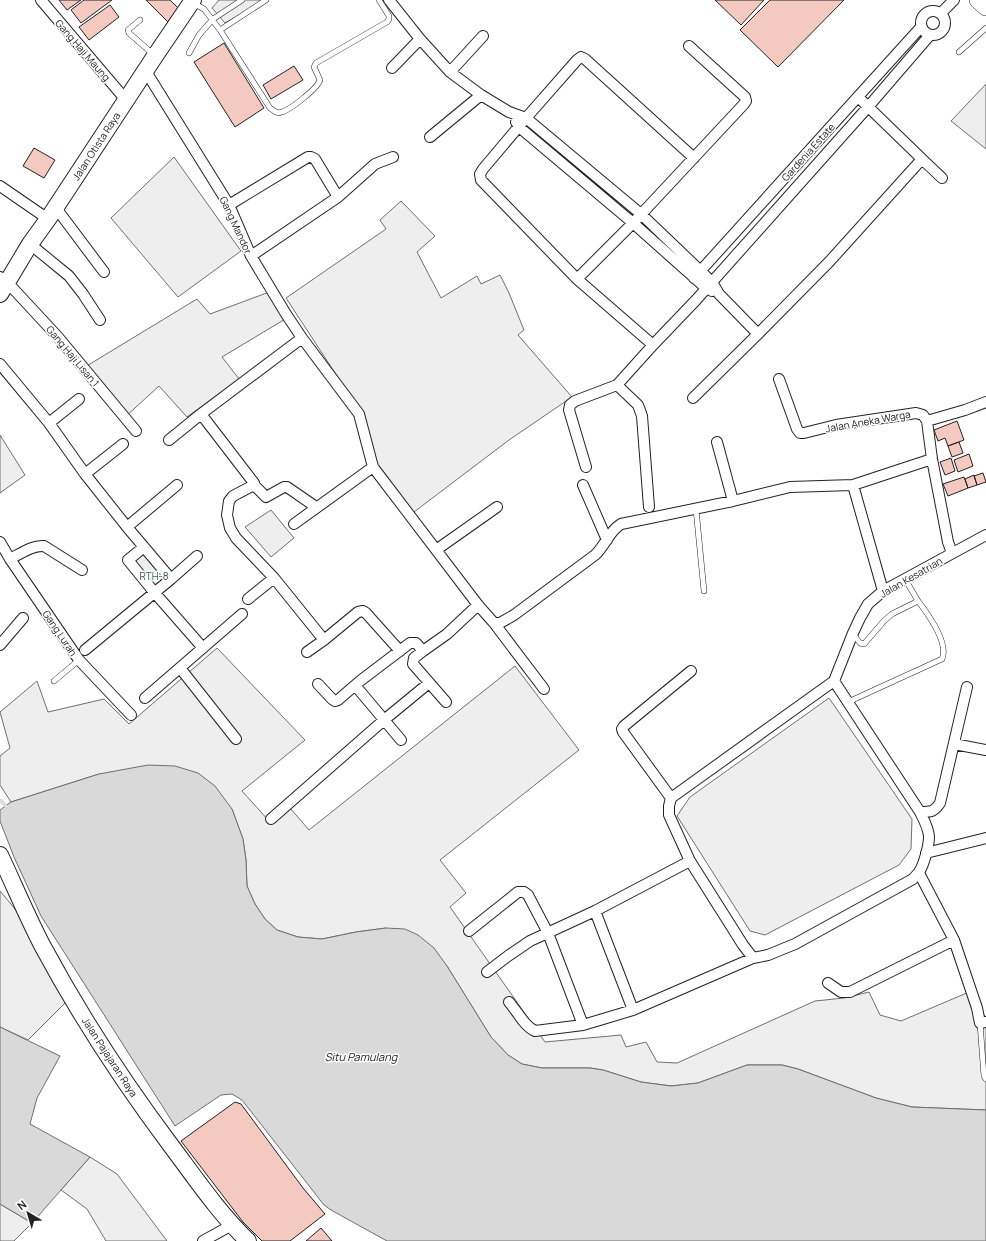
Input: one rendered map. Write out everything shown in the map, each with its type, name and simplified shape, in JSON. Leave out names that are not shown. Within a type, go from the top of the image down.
[{"type":"highway","points":[[978,0],[986,7]]},
{"type":"main road","name":"Jalan Otista Raya","points":[[2,284],[52,214],[154,56],[192,1]]},
{"type":"main road","name":"Jalan Pajajaran Raya","points":[[0,855],[42,944],[89,1027],[142,1106],[210,1198],[232,1225],[248,1241]]},
{"type":"street","name":"Gang Haji Maung","points":[[40,0],[126,100]]},
{"type":"street","points":[[389,0],[420,39],[450,72],[481,95],[509,112],[526,118],[641,214],[758,334]]},
{"type":"street","points":[[941,13],[954,0]]},
{"type":"street","points":[[932,11],[941,13],[946,20],[945,28],[939,34],[930,35],[923,30],[922,27],[921,22],[925,14],[932,11]]},
{"type":"street","name":"Gardenia Estate","points":[[698,274],[922,27]]},
{"type":"street","name":"Gardenia Estate","points":[[617,385],[709,285],[868,107],[930,35]]},
{"type":"street","points":[[450,72],[483,36]]},
{"type":"street","points":[[392,68],[420,39]]},
{"type":"street","points":[[577,279],[641,214],[746,101],[745,97],[689,46]]},
{"type":"street","points":[[653,345],[577,279],[481,180],[480,174],[526,118],[581,57],[605,76],[694,158]]},
{"type":"street","name":"Gang Mandor","points":[[146,70],[229,205],[251,256],[302,338],[359,414],[373,467]]},
{"type":"street","points":[[430,137],[481,95]]},
{"type":"street","points":[[858,97],[942,178]]},
{"type":"street","points":[[509,112],[519,127],[632,223],[698,274]]},
{"type":"street","points":[[229,205],[308,157],[315,159],[338,197]]},
{"type":"street","points":[[251,256],[338,197],[375,164],[393,157]]},
{"type":"street","points":[[693,398],[829,262],[922,159]]},
{"type":"street","points":[[0,186],[52,214],[104,272]]},
{"type":"street","points":[[30,244],[69,276],[84,294],[100,320]]},
{"type":"street","name":"Gang Haji Lisan 1","points":[[2,284],[58,337],[136,431]]},
{"type":"street","points":[[169,440],[302,338]]},
{"type":"street","points":[[0,364],[49,423],[85,474],[127,527],[171,578]]},
{"type":"street","name":"Jalan Aneka Warga","points":[[779,379],[797,429],[800,433],[804,434],[836,426],[916,413],[923,415],[927,421]]},
{"type":"street","points":[[586,467],[569,410],[570,405],[575,401],[617,385],[638,405],[642,416],[649,507]]},
{"type":"street","points":[[49,423],[79,399]]},
{"type":"street","points":[[952,553],[948,542],[932,459],[927,421],[960,412],[986,402]]},
{"type":"street","points":[[201,414],[252,479],[254,485],[266,497],[284,487],[287,487],[316,507]]},
{"type":"street","points":[[717,442],[733,502]]},
{"type":"street","points":[[85,474],[122,444]]},
{"type":"street","points":[[494,623],[500,623],[514,615],[596,555],[613,531],[621,524],[733,502],[790,487],[853,485],[932,459]]},
{"type":"street","points":[[294,524],[373,467],[544,689]]},
{"type":"street","points":[[127,527],[177,485]]},
{"type":"street","points":[[254,485],[233,496],[229,501],[228,523],[232,533],[274,578],[324,640]]},
{"type":"street","points":[[583,485],[607,540]]},
{"type":"street","points":[[853,485],[883,591]]},
{"type":"street","points":[[436,550],[497,507]]},
{"type":"street","name":"Jalan Kesatrian","points":[[834,681],[853,633],[868,604],[883,591],[986,535]]},
{"type":"street","name":"Gang Lurah","points":[[0,544],[79,660],[131,715]]},
{"type":"street","points":[[10,560],[34,547],[44,546],[82,570]]},
{"type":"street","points":[[144,547],[128,560],[203,648]]},
{"type":"street","points":[[85,650],[197,556]]},
{"type":"street","points":[[248,599],[274,578]]},
{"type":"street","points":[[446,702],[413,664],[414,658],[447,634],[478,605]]},
{"type":"street","points":[[307,652],[358,612],[363,611],[400,651]]},
{"type":"street","points":[[145,698],[242,614]]},
{"type":"street","points":[[0,645],[23,618]]},
{"type":"street","points":[[318,684],[335,701],[410,643],[416,643],[423,651]]},
{"type":"street","points":[[180,668],[236,739]]},
{"type":"street","points":[[671,798],[622,729],[691,671]]},
{"type":"street","points":[[509,1002],[525,1024],[534,1032],[583,1025],[633,1010],[753,958],[768,955],[795,944],[913,879],[919,873],[926,853],[929,837],[926,826],[920,812],[834,681],[671,798],[669,815],[690,861],[753,958]]},
{"type":"street","points":[[271,819],[384,720],[429,683]]},
{"type":"street","points":[[920,812],[931,812],[936,809],[940,803],[967,687]]},
{"type":"street","points":[[359,690],[401,740]]},
{"type":"street","points":[[954,744],[986,750]]},
{"type":"street","points":[[926,853],[986,838]]},
{"type":"street","points":[[487,972],[530,941],[595,911],[690,861]]},
{"type":"street","points":[[919,873],[954,940],[983,1023]]},
{"type":"street","points":[[469,931],[518,892],[524,892],[528,895],[548,933],[583,1025]]},
{"type":"street","points":[[595,911],[633,1010]]},
{"type":"street","points":[[828,983],[840,992],[850,992],[954,940]]},
{"type":"street","points":[[203,1241],[232,1225]]},
{"type":"lane","points":[[189,53],[199,35],[213,19],[242,0]]},
{"type":"lane","points":[[220,30],[266,0]]},
{"type":"lane","points":[[192,1],[204,9],[213,19],[270,108],[275,112],[282,112],[300,101],[318,86],[320,80],[314,67],[316,63],[387,22],[389,16],[379,0]]},
{"type":"lane","points":[[140,20],[128,30],[128,33],[154,56]]},
{"type":"lane","points":[[959,52],[986,28]]},
{"type":"lane","points":[[696,509],[704,591]]},
{"type":"lane","points":[[848,702],[942,659],[944,652],[941,639],[930,618],[905,579]]},
{"type":"lane","points":[[853,633],[860,643],[864,644],[892,614],[918,601]]},
{"type":"lane","points":[[54,681],[79,660]]},
{"type":"lane","points":[[983,1023],[984,1076],[986,1079]]},
{"type":"green space","points":[[174,157],[241,251],[178,297],[111,218]]},
{"type":"green space","points":[[401,201],[435,236],[417,252],[441,298],[477,276],[481,284],[500,275],[524,330],[518,335],[572,397],[509,440],[410,515],[376,466],[358,408],[286,298],[386,229],[380,220]]},
{"type":"green space","points":[[272,291],[287,318],[222,357],[239,379],[187,417],[159,386],[124,418],[85,367],[197,299],[210,314]]},
{"type":"green space","points":[[0,435],[25,475],[0,493]]},
{"type":"green space","points":[[271,510],[294,538],[271,557],[245,527]]},
{"type":"green space","name":"RTH-8","points":[[144,547],[171,579],[154,592],[128,560]]},
{"type":"green space","points":[[217,648],[305,740],[242,791],[270,822],[290,808],[309,830],[515,666],[579,750],[440,860],[466,893],[450,907],[545,1042],[621,1035],[626,1047],[646,1042],[657,1062],[677,1063],[815,1001],[844,998],[869,992],[880,1015],[901,1021],[969,992],[978,1008],[986,1017],[986,1110],[912,1107],[876,1098],[798,1069],[782,1065],[747,1065],[698,1083],[671,1086],[641,1082],[603,1070],[590,1068],[542,1068],[522,1064],[508,1055],[491,1037],[447,966],[386,928],[322,939],[298,937],[277,930],[265,919],[255,904],[247,886],[246,860],[243,839],[232,809],[99,774],[11,802],[0,785],[0,756],[10,748],[0,712],[37,681],[48,712],[104,699],[129,724]]},
{"type":"green space","points":[[829,698],[912,819],[911,849],[899,865],[765,935],[750,931],[677,816],[690,797]]},
{"type":"green space","points":[[0,891],[15,909],[68,1000],[28,1040],[0,1027]]},
{"type":"green space","points":[[90,1157],[117,1174],[167,1241],[106,1241],[87,1209],[61,1190]]},
{"type":"green space","points":[[0,1204],[32,1223],[14,1241],[0,1241]]},
{"type":"shaded area","points":[[219,0],[265,0],[225,23],[212,8]]},
{"type":"shaded area","points":[[986,84],[986,149],[951,121]]},
{"type":"water","name":"Situ Pamulang","points":[[148,765],[175,766],[198,773],[215,786],[232,809],[243,839],[246,860],[247,886],[255,904],[265,919],[277,930],[298,937],[322,939],[386,928],[405,929],[418,935],[434,948],[447,966],[491,1037],[508,1055],[522,1064],[542,1068],[590,1068],[603,1070],[641,1082],[671,1086],[698,1083],[747,1065],[782,1065],[798,1069],[876,1098],[912,1107],[986,1110],[986,1241],[387,1241],[324,1205],[242,1100],[232,1094],[221,1095],[175,1126],[41,916],[14,857],[0,821],[0,810],[11,802],[99,774]]},
{"type":"water","points":[[0,1027],[60,1056],[37,1098],[30,1124],[90,1157],[32,1223],[0,1204]]},
{"type":"building","points":[[59,0],[81,0],[67,10]]},
{"type":"building","points":[[84,0],[112,0],[81,23],[71,10]]},
{"type":"building","points":[[146,0],[170,0],[178,8],[168,22]]},
{"type":"building","points":[[715,0],[764,0],[741,25]]},
{"type":"building","points":[[770,0],[844,0],[778,67],[740,30]]},
{"type":"building","points":[[110,5],[119,17],[89,40],[79,27]]},
{"type":"building","points":[[224,43],[264,108],[235,127],[194,62]]},
{"type":"building","points":[[294,66],[303,80],[271,99],[263,85]]},
{"type":"building","points":[[34,148],[55,160],[44,178],[23,166]]},
{"type":"building","points":[[957,421],[964,440],[948,446],[945,438],[938,441],[934,430]]},
{"type":"building","points":[[959,442],[963,453],[952,457],[948,446]]},
{"type":"building","points":[[969,454],[973,466],[958,472],[954,460]]},
{"type":"building","points":[[951,458],[955,471],[945,475],[940,462]]},
{"type":"building","points":[[983,473],[986,482],[977,485],[974,476]]},
{"type":"building","points":[[974,475],[977,485],[968,488],[965,479]]},
{"type":"building","points":[[964,477],[968,488],[948,496],[943,484]]},
{"type":"building","points":[[235,1102],[241,1104],[303,1188],[325,1214],[290,1241],[262,1241],[243,1222],[181,1141]]},
{"type":"building","points":[[321,1228],[332,1241],[306,1241]]},
{"type":"waterway","points":[[0,800],[9,809]]}]
